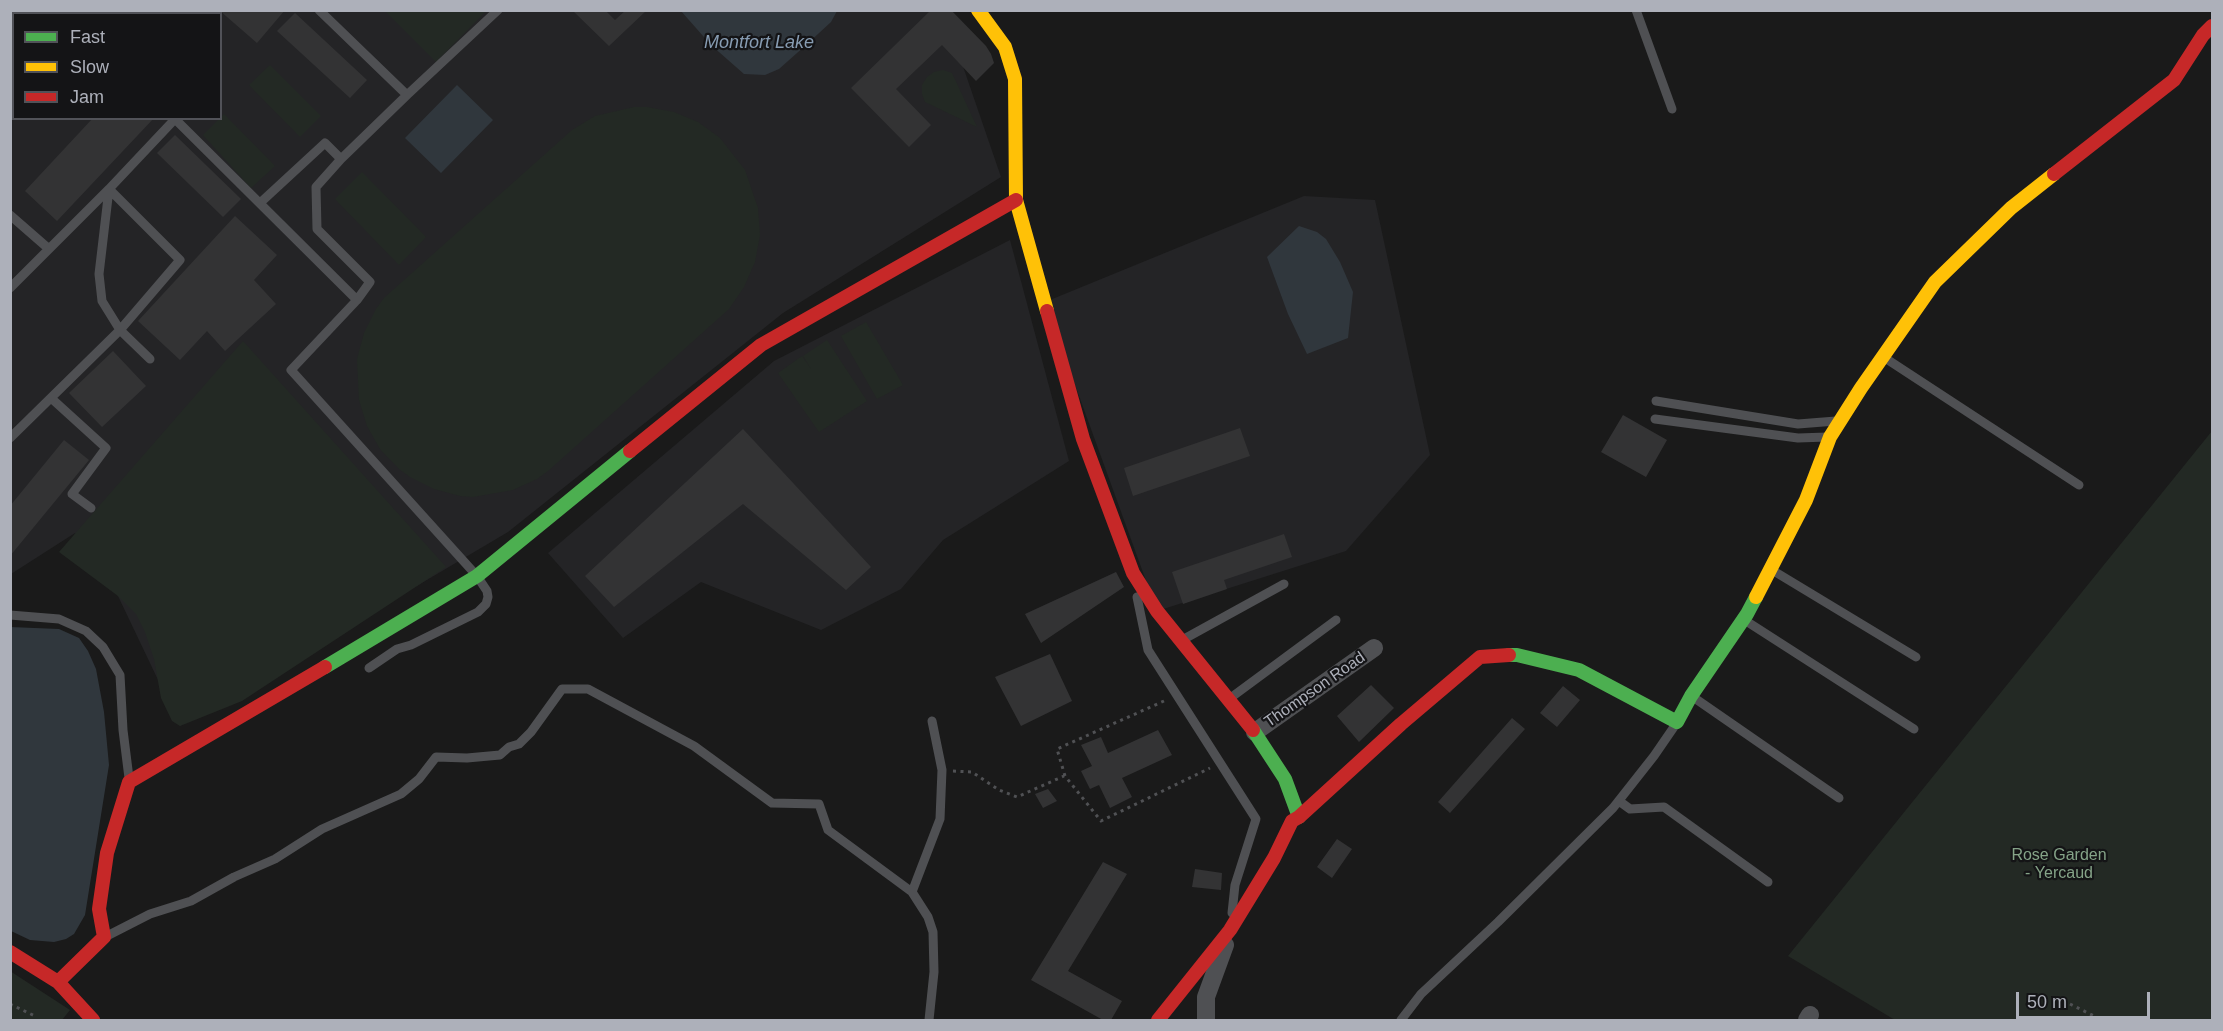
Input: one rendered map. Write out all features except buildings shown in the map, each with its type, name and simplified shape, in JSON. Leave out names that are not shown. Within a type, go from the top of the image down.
[{"type":"main road","points":[[978,10],[1005,47],[1015,79],[1016,200],[1083,439],[1133,573],[1157,611],[1255,732],[1285,778],[1299,817]]},
{"type":"main road","points":[[1158,1020],[1230,930],[1274,858],[1292,820],[1299,817],[1401,724],[1480,657],[1517,655],[1579,670],[1677,722],[1691,696],[1744,620],[1806,500],[1830,437],[1935,282],[2011,208],[2174,80],[2203,35],[2212,26]]},
{"type":"main road","points":[[58,982],[104,937],[99,909],[107,853],[129,782],[238,720],[477,576],[761,345],[1016,200]]},
{"type":"main road","points":[[10,952],[58,982],[93,1020]]},
{"type":"street","name":"Thompson Road","points":[[1255,732],[1374,648]]},
{"type":"street","points":[[1206,1020],[1206,997],[1230,930]]},
{"type":"lane","points":[[319,10],[407,95]]},
{"type":"lane","points":[[369,668],[397,649],[411,645],[483,608],[486,604],[487,591],[477,576],[291,370],[357,300],[370,282],[317,229],[316,188],[341,159],[498,10]]},
{"type":"lane","points":[[1636,10],[1672,109]]},
{"type":"lane","points":[[10,288],[174,120]]},
{"type":"lane","points":[[176,120],[357,300]]},
{"type":"lane","points":[[260,203],[325,142],[341,159]]},
{"type":"lane","points":[[10,438],[120,330],[180,260],[109,189]]},
{"type":"lane","points":[[109,189],[99,274],[102,301],[120,330],[150,359]]},
{"type":"lane","points":[[10,215],[49,249]]},
{"type":"lane","points":[[1883,356],[2079,485]]},
{"type":"lane","points":[[51,398],[106,448],[72,494],[91,508]]},
{"type":"lane","points":[[1656,401],[1798,424],[1841,420]]},
{"type":"lane","points":[[1655,419],[1798,438],[1830,437]]},
{"type":"lane","points":[[1770,569],[1916,657]]},
{"type":"lane","points":[[1133,573],[1148,650],[1256,819],[1234,885],[1230,930]]},
{"type":"lane","points":[[1182,640],[1284,584]]},
{"type":"lane","points":[[10,615],[59,619],[86,631],[103,647],[120,675],[129,782]]},
{"type":"lane","points":[[1229,699],[1336,620]]},
{"type":"lane","points":[[1744,620],[1914,729]]},
{"type":"lane","points":[[104,937],[150,914],[191,901],[234,877],[275,859],[322,829],[401,794],[419,779],[436,757],[467,758],[500,755],[509,747],[519,744],[531,732],[562,689],[588,689],[694,746],[772,803],[819,804],[828,830],[912,892],[928,917],[933,932],[934,972],[929,1020]]},
{"type":"lane","points":[[1691,696],[1839,798]]},
{"type":"lane","points":[[912,892],[940,819],[942,770],[932,721]]},
{"type":"lane","points":[[1401,1020],[1421,994],[1506,914],[1619,801],[1677,722]]},
{"type":"lane","points":[[1619,801],[1630,809],[1664,807],[1768,882]]},
{"type":"path","points":[[1177,695],[1057,749],[1065,776],[1101,820],[1220,763]]},
{"type":"path","points":[[942,770],[972,772],[999,790],[1017,797],[1065,776]]},
{"type":"path","points":[[10,1004],[37,1017]]},
{"type":"path","points":[[2070,1004],[2102,1020]]},
{"type":"shaded area","points":[[11,11],[944,11],[1001,177],[783,313],[508,532],[180,726],[118,596],[75,533],[11,574]]},
{"type":"shaded area","points":[[1304,196],[1375,200],[1430,455],[1346,551],[1157,611],[1045,302]]},
{"type":"shaded area","points":[[1010,240],[1069,461],[943,540],[901,589],[821,630],[701,582],[623,638],[548,553],[774,361]]},
{"type":"green space","points":[[385,11],[486,11],[436,62]]},
{"type":"green space","points":[[270,65],[321,116],[300,137],[249,85]]},
{"type":"green space","points":[[943,70],[952,73],[977,127],[925,102],[922,85],[934,72]]},
{"type":"green space","points":[[634,107],[674,112],[698,122],[720,138],[745,170],[758,208],[760,235],[755,262],[744,287],[729,309],[537,479],[513,490],[473,497],[434,489],[410,477],[380,449],[367,426],[359,400],[357,359],[364,333],[376,309],[384,298],[572,130],[595,116]]},
{"type":"green space","points":[[224,114],[275,166],[251,188],[203,135],[218,120],[222,120]]},
{"type":"green space","points":[[362,172],[426,237],[399,265],[335,199]]},
{"type":"green space","points":[[866,322],[903,385],[877,399],[841,336]]},
{"type":"green space","points":[[827,340],[867,401],[819,432],[778,373],[802,356],[811,369],[803,356]]},
{"type":"green space","points":[[243,341],[446,567],[242,701],[180,726],[172,721],[161,698],[154,659],[136,614],[118,596],[59,552]]},
{"type":"green space","name":"Rose Garden - Yercaud","points":[[2212,431],[2212,1020],[1895,1020],[1788,956]]},
{"type":"green space","points":[[10,971],[70,1010],[62,1020],[11,1020]]},
{"type":"water","name":"Montfort Lake","points":[[681,11],[837,11],[831,22],[779,69],[765,75],[744,74],[711,45]]},
{"type":"water","points":[[457,85],[493,120],[441,173],[405,138]]},
{"type":"water","points":[[1299,226],[1317,232],[1326,239],[1340,262],[1353,292],[1348,338],[1307,354],[1288,314],[1267,257]]},
{"type":"water","points":[[10,627],[59,629],[79,638],[96,669],[104,712],[109,765],[85,915],[74,934],[54,942],[30,940],[11,931]]},
{"type":"traffic: fast","points":[[325,667],[477,576],[630,451]]},
{"type":"traffic: fast","points":[[1509,655],[1579,670],[1677,722],[1691,696],[1747,614],[1756,597]]},
{"type":"traffic: fast","points":[[1253,730],[1285,779],[1299,817]]},
{"type":"traffic: slow","points":[[978,10],[1005,47],[1015,79],[1016,200],[1047,311]]},
{"type":"traffic: slow","points":[[1756,597],[1806,500],[1830,437],[1861,388],[1935,282],[2011,208],[2054,174]]},
{"type":"traffic: jam","points":[[2054,174],[2174,80],[2203,35],[2212,26]]},
{"type":"traffic: jam","points":[[630,451],[761,345],[1016,200]]},
{"type":"traffic: jam","points":[[1047,311],[1083,439],[1133,573],[1157,611],[1253,730]]},
{"type":"traffic: jam","points":[[1158,1020],[1230,930],[1274,858],[1292,821],[1480,657],[1509,655]]},
{"type":"traffic: jam","points":[[58,982],[104,937],[99,909],[107,853],[129,782],[325,667]]},
{"type":"traffic: jam","points":[[10,952],[58,982],[93,1020]]}]
